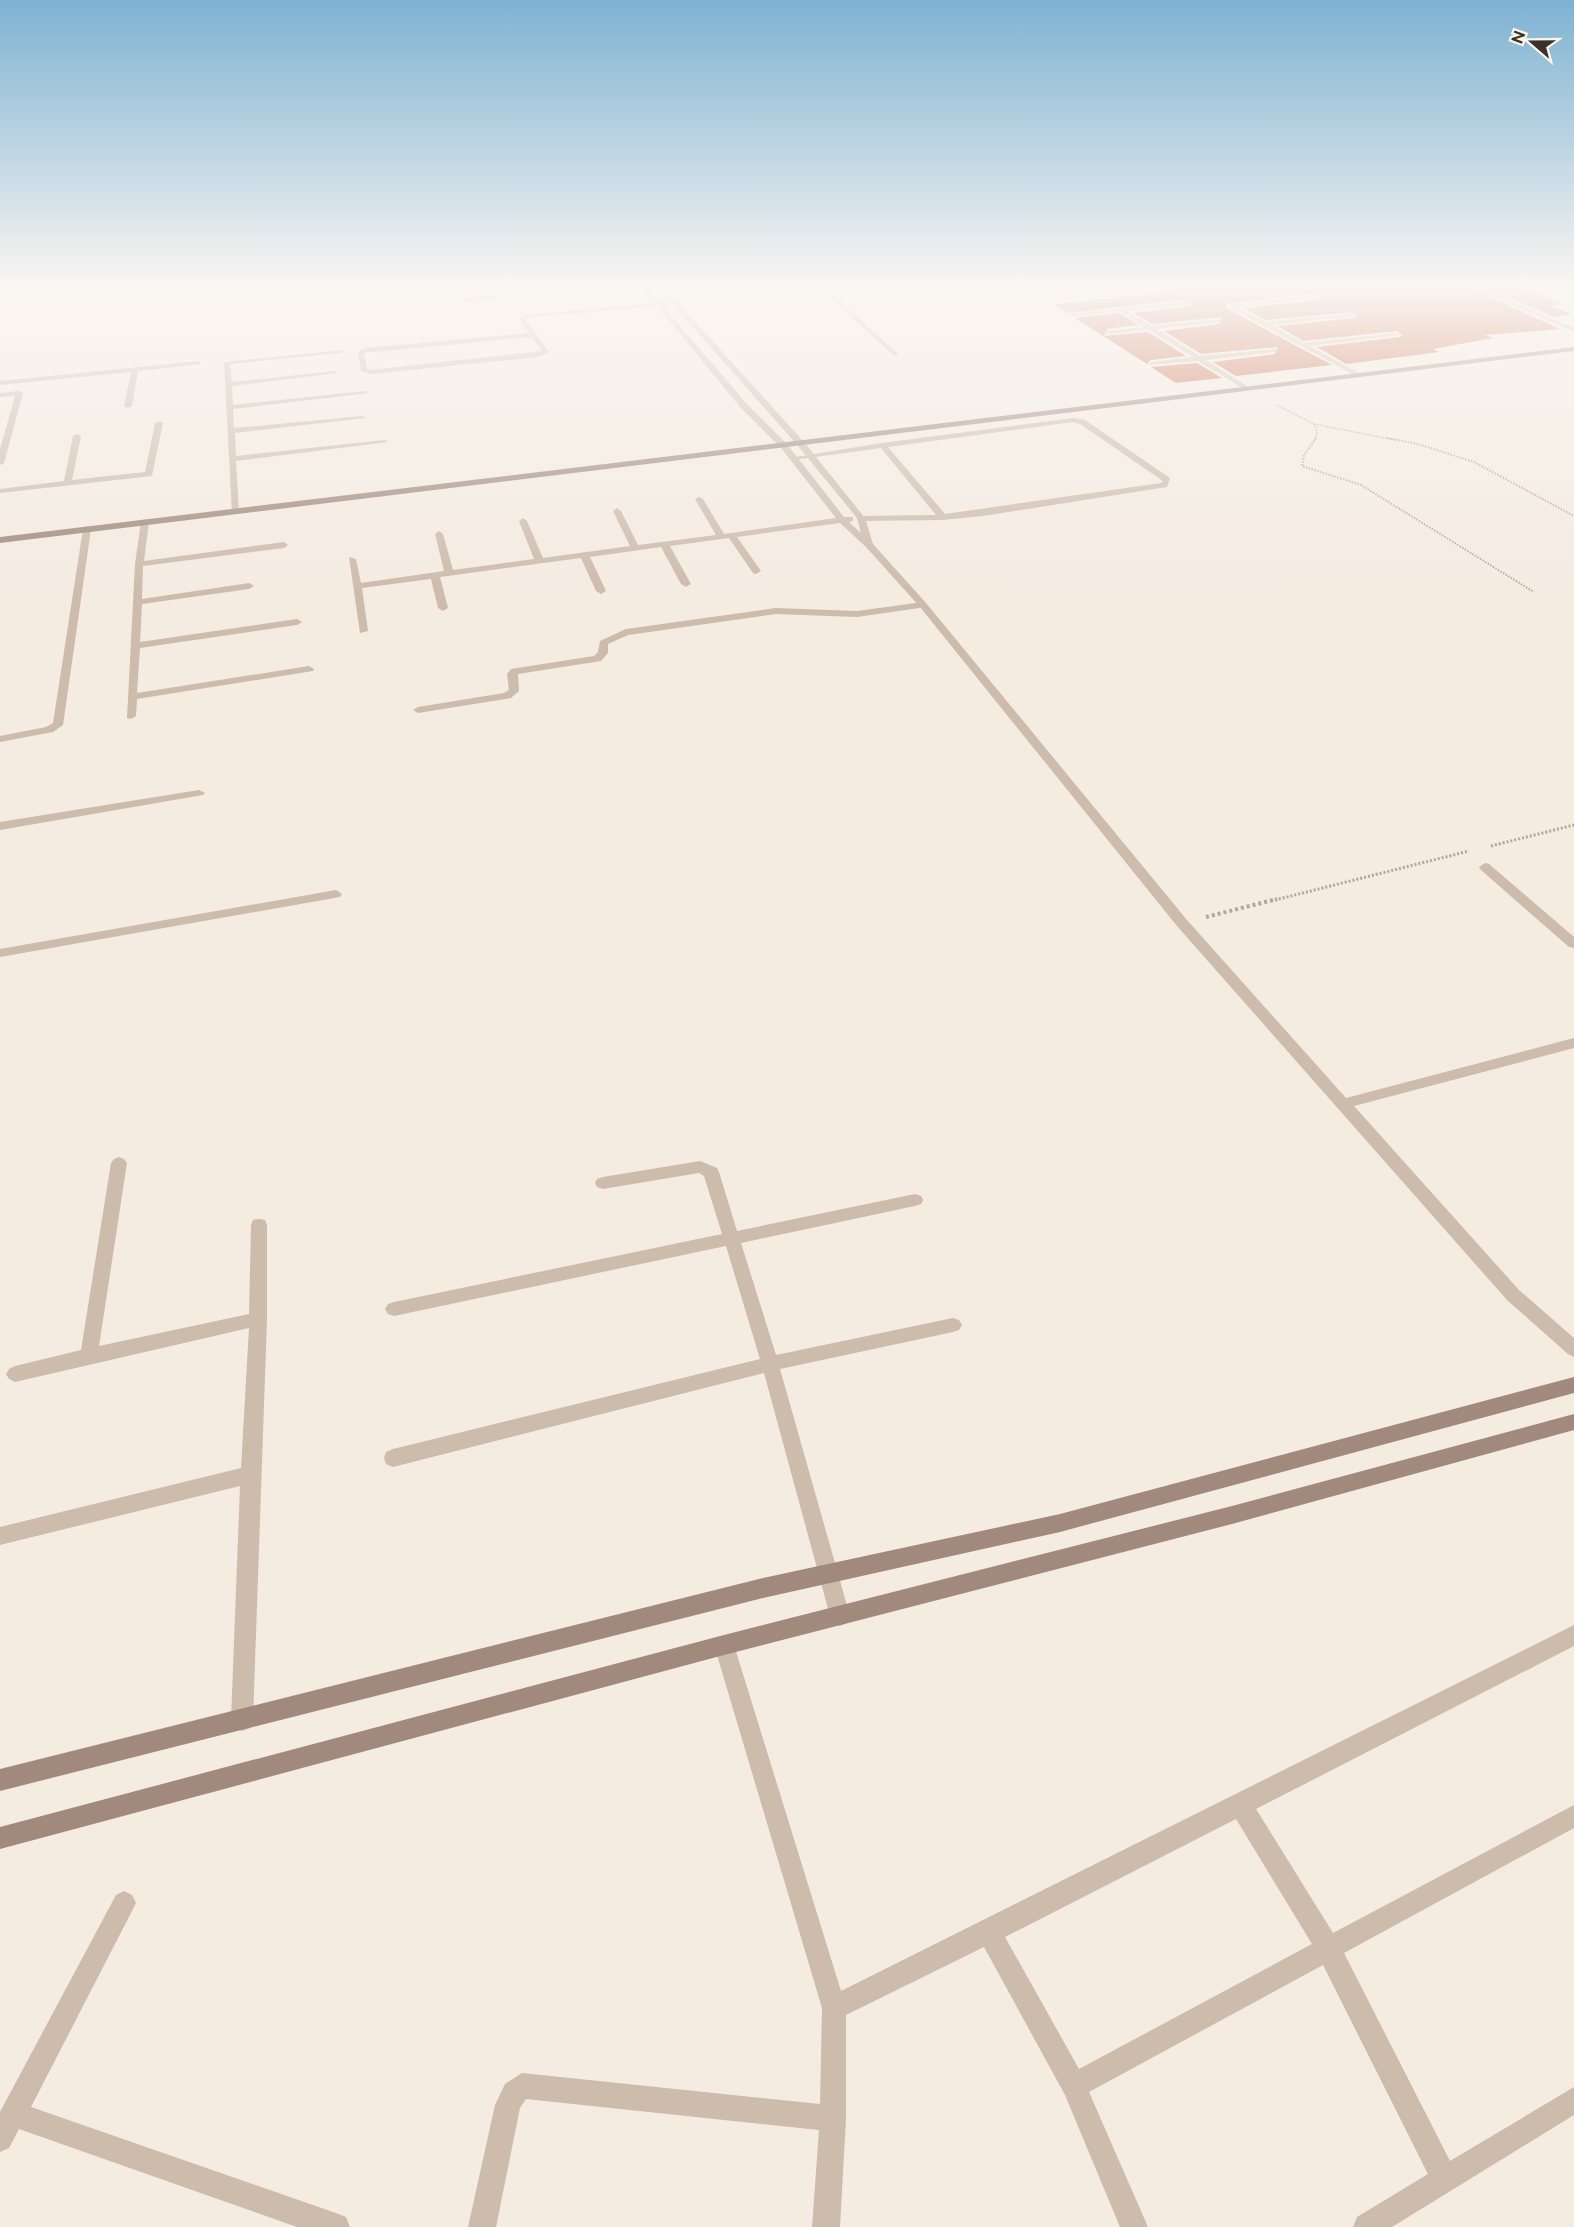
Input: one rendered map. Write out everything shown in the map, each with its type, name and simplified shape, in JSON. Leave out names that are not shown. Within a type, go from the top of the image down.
[{"type":"street","points":[[128,406],[132,387]]},
{"type":"street","points":[[228,387],[235,507]]},
{"type":"street","points":[[728,387],[781,443],[842,520],[869,544],[923,605],[994,696],[1182,923],[1513,1295],[1574,1349]]},
{"type":"street","points":[[750,387],[861,518],[869,544]]},
{"type":"street","points":[[798,441],[1217,387]]},
{"type":"street","points":[[12,528],[235,507],[1264,387]]},
{"type":"street","points":[[0,395],[19,393],[0,463]]},
{"type":"street","points":[[230,407],[366,393]]},
{"type":"street","points":[[231,431],[362,418]]},
{"type":"street","points":[[357,586],[842,520],[943,517],[1167,483],[1167,480],[1082,422],[1073,420],[793,458]]},
{"type":"street","points":[[0,491],[149,474],[159,423]]},
{"type":"street","points":[[67,484],[77,436]]},
{"type":"street","points":[[232,459],[384,442]]},
{"type":"street","points":[[882,446],[943,517]]},
{"type":"street","points":[[699,500],[721,536]]},
{"type":"street","points":[[0,540],[145,522],[235,507]]},
{"type":"street","points":[[617,511],[635,547]]},
{"type":"street","points":[[524,521],[539,560]]},
{"type":"street","points":[[131,716],[140,564],[145,522]]},
{"type":"street","points":[[0,739],[49,730],[58,725],[87,529]]},
{"type":"street","points":[[439,534],[449,573]]},
{"type":"street","points":[[731,535],[756,571]]},
{"type":"street","points":[[664,544],[686,584]]},
{"type":"street","points":[[140,564],[284,545]]},
{"type":"street","points":[[584,554],[601,591]]},
{"type":"street","points":[[352,559],[363,631]]},
{"type":"street","points":[[435,575],[443,608]]},
{"type":"street","points":[[138,602],[249,586]]},
{"type":"street","points":[[418,710],[507,696],[514,691],[512,674],[515,671],[597,659],[603,653],[603,643],[626,632],[776,611],[857,614],[923,605]]},
{"type":"street","points":[[135,646],[297,622]]},
{"type":"street","points":[[132,697],[309,669]]},
{"type":"street","points":[[0,826],[199,793]]},
{"type":"street","points":[[1485,867],[1574,944]]},
{"type":"street","points":[[0,953],[336,894]]},
{"type":"street","points":[[1342,1104],[1574,1043]]},
{"type":"street","points":[[89,1356],[119,1163]]},
{"type":"street","points":[[603,1183],[700,1167],[707,1168],[711,1172],[770,1364],[840,1616]]},
{"type":"street","points":[[394,1310],[915,1200]]},
{"type":"street","points":[[242,1720],[258,1319],[259,1225]]},
{"type":"street","points":[[15,1374],[258,1319]]},
{"type":"street","points":[[393,1458],[770,1364],[953,1325]]},
{"type":"street","points":[[0,1780],[763,1588],[1060,1523],[1574,1385]]},
{"type":"street","points":[[0,1838],[724,1645],[1243,1512],[1574,1422]]},
{"type":"street","points":[[0,1536],[250,1475]]},
{"type":"street","points":[[834,2008],[989,1932],[1574,1635]]},
{"type":"street","points":[[724,1645],[834,2008],[833,2118],[826,2227]]},
{"type":"street","points":[[1240,1804],[1329,1950],[1444,2178]]},
{"type":"street","points":[[1074,2086],[1574,1816]]},
{"type":"street","points":[[0,2139],[124,1903]]},
{"type":"street","points":[[989,1932],[1074,2086],[1134,2227]]},
{"type":"street","points":[[482,2227],[508,2105],[514,2093],[522,2086],[833,2118]]},
{"type":"street","points":[[1367,2227],[1574,2100]]},
{"type":"street","points":[[14,2114],[336,2227]]},
{"type":"path","points":[[1248,389],[1314,424],[1418,444],[1474,462],[1574,516]]},
{"type":"path","points":[[1314,424],[1316,442],[1305,451],[1301,458],[1302,465],[1316,472],[1361,485],[1534,592]]},
{"type":"path","points":[[1482,848],[1574,825]]},
{"type":"path","points":[[1182,923],[1470,851]]}]
